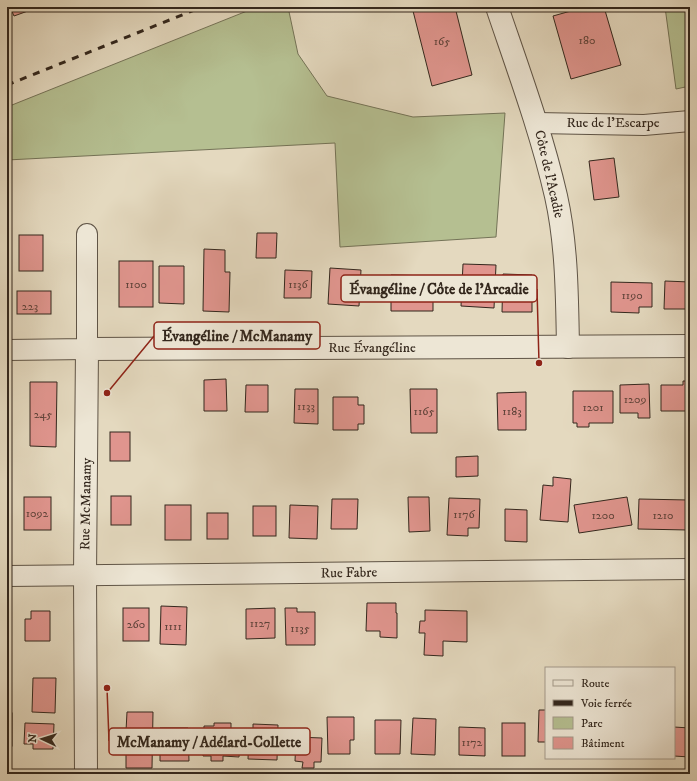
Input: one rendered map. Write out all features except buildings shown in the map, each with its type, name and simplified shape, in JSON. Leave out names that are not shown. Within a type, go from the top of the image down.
[{"type":"street","name":"Côte de l'Acadie","points":[[497,7],[537,123],[556,196],[563,242],[567,295],[568,347]]},
{"type":"street","name":"Rue de l'Escarpe","points":[[537,123],[644,125],[690,121]]},
{"type":"street","name":"Rue McManamy","points":[[86,774],[85,575],[87,234]]},
{"type":"street","name":"Rue Évangéline","points":[[7,350],[690,346]]},
{"type":"street","name":"Rue Fabre","points":[[7,576],[690,569]]},
{"type":"green space","points":[[257,7],[288,7],[298,54],[327,96],[413,117],[505,113],[496,237],[340,247],[335,143],[7,160],[7,107]]},
{"type":"green space","points":[[665,7],[690,7],[690,86],[676,89]]},
{"type":"railway","points":[[7,85],[202,7]]},
{"type":"place","name":"Évangéline / Côte de l'Arcadie","points":[[539,363]]},
{"type":"place","name":"Évangéline / McManamy","points":[[107,393]]},
{"type":"place","name":"McManamy / Adélard-Collette","points":[[107,688]]}]
